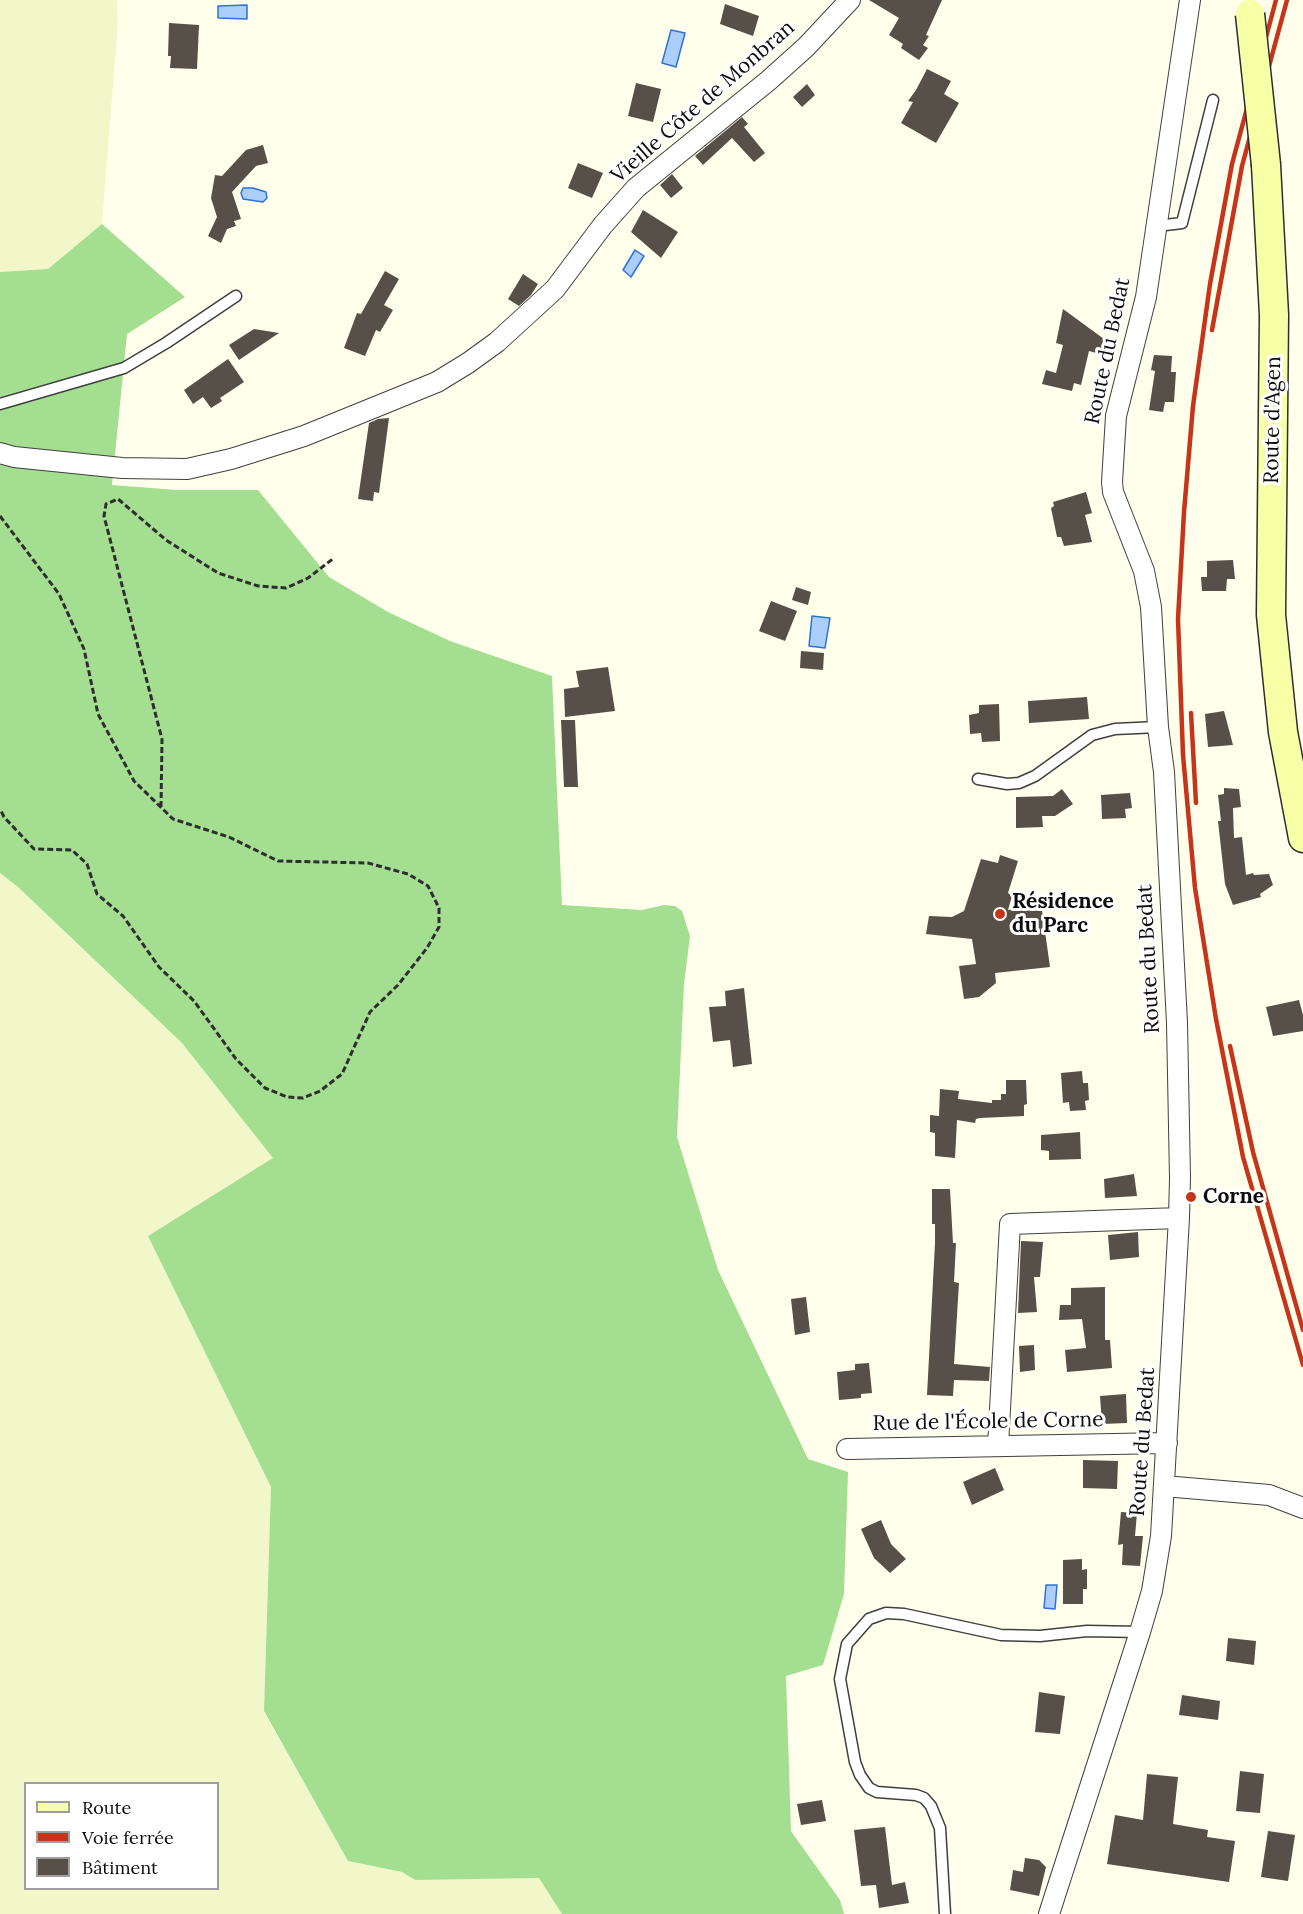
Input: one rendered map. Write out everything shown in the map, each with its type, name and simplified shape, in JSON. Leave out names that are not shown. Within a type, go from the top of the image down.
[{"type":"main road","name":"Route d'Agen","points":[[1249,7],[1266,165],[1274,315],[1271,615],[1283,732],[1303,838]]},
{"type":"street","name":"Vieille Côte de Monbran","points":[[0,453],[14,457],[122,468],[187,469],[231,459],[312,433],[437,382],[497,342],[555,289],[603,225],[636,188],[768,81],[806,47],[850,0]]},
{"type":"street","name":"Route du Bedat","points":[[1049,1914],[1140,1632],[1152,1591],[1161,1536],[1179,1218],[1177,1023],[1164,772],[1158,727],[1151,607],[1144,571],[1113,492],[1112,482],[1116,416],[1146,297],[1190,0]]},
{"type":"street","points":[[998,1446],[1010,1224],[1179,1218]]},
{"type":"street","name":"Rue de l'École de Corne","points":[[847,1449],[1167,1443]]},
{"type":"street","points":[[1164,1485],[1269,1495],[1303,1508]]},
{"type":"lane","points":[[1157,226],[1182,223],[1213,100]]},
{"type":"lane","points":[[0,404],[124,368],[166,344],[236,296]]},
{"type":"lane","points":[[978,779],[1007,784],[1019,783],[1035,776],[1092,735],[1115,729],[1158,727]]},
{"type":"lane","points":[[945,1914],[940,1828],[932,1806],[924,1798],[916,1795],[877,1792],[869,1788],[855,1762],[840,1679],[847,1644],[869,1619],[886,1613],[904,1614],[1001,1635],[1040,1636],[1087,1631],[1140,1632]]},
{"type":"path","points":[[161,807],[162,739],[104,516],[106,504],[118,499],[166,540],[218,573],[258,586],[286,588],[308,578],[334,558]]},
{"type":"path","points":[[0,516],[59,594],[84,649],[98,714],[134,781],[173,819],[229,837],[278,861],[368,863],[408,874],[428,886],[438,908],[439,927],[427,948],[398,985],[370,1012],[342,1074],[320,1091],[303,1098],[286,1097],[265,1088],[236,1059],[194,1001],[159,968],[123,916],[97,894],[87,864],[72,850],[34,849],[4,817],[0,809]]},
{"type":"green space","points":[[0,0],[117,0],[118,22],[102,224],[48,269],[0,272]]},
{"type":"green space","points":[[102,224],[185,297],[127,334],[112,485],[177,490],[258,490],[329,577],[388,612],[450,641],[552,676],[562,905],[642,910],[664,905],[675,906],[682,911],[690,936],[684,984],[677,1137],[718,1270],[808,1459],[848,1472],[844,1594],[823,1665],[786,1676],[791,1831],[840,1900],[844,1914],[562,1914],[539,1878],[415,1880],[402,1872],[348,1861],[264,1711],[271,1487],[148,1236],[273,1158],[182,1043],[18,887],[0,873],[0,272],[48,269]]},
{"type":"green space","points":[[0,873],[18,887],[182,1043],[274,1158],[148,1236],[271,1487],[264,1712],[348,1861],[402,1872],[415,1880],[540,1878],[562,1914],[0,1914]]},
{"type":"water","points":[[247,5],[247,19],[218,18],[218,6]]},
{"type":"water","points":[[671,30],[685,33],[676,67],[662,63]]},
{"type":"water","points":[[243,188],[266,192],[267,198],[263,202],[243,199],[241,193]]},
{"type":"water","points":[[635,250],[644,256],[631,277],[623,270]]},
{"type":"water","points":[[812,616],[830,618],[825,648],[809,646]]},
{"type":"water","points":[[1046,1585],[1057,1585],[1055,1609],[1044,1608]]},
{"type":"building","points":[[869,0],[942,0],[926,35],[929,36],[923,45],[928,48],[919,60],[901,48],[903,44],[889,35],[899,18]]},
{"type":"building","points":[[725,4],[759,16],[753,36],[720,24]]},
{"type":"building","points":[[169,23],[199,25],[197,69],[170,68]]},
{"type":"building","points":[[927,69],[951,81],[944,94],[959,103],[936,143],[901,123],[913,102],[908,101]]},
{"type":"building","points":[[636,83],[661,89],[653,122],[628,116]]},
{"type":"building","points":[[807,84],[815,95],[802,107],[793,97]]},
{"type":"building","points":[[742,117],[748,124],[744,127],[765,153],[754,162],[732,138],[703,165],[695,156]]},
{"type":"building","points":[[263,145],[268,163],[256,166],[232,192],[241,219],[234,221],[236,226],[227,229],[221,243],[208,236],[217,217],[211,198],[215,175],[222,176],[246,150]]},
{"type":"building","points":[[578,163],[603,173],[592,198],[568,188]]},
{"type":"building","points":[[672,174],[683,188],[671,198],[660,185]]},
{"type":"building","points":[[643,210],[678,232],[661,258],[631,232]]},
{"type":"building","points":[[385,271],[399,279],[384,305],[393,310],[380,332],[376,330],[365,356],[344,348],[357,313],[361,314]]},
{"type":"building","points":[[523,274],[538,284],[531,295],[519,306],[508,299]]},
{"type":"building","points":[[1063,309],[1104,339],[1100,354],[1089,351],[1081,385],[1074,383],[1072,391],[1042,384],[1046,370],[1056,373],[1063,345],[1056,343]]},
{"type":"building","points":[[254,329],[279,333],[239,360],[229,345]]},
{"type":"building","points":[[1154,355],[1172,356],[1171,372],[1176,372],[1174,402],[1165,402],[1163,412],[1149,410],[1155,371],[1151,370]]},
{"type":"building","points":[[228,359],[244,382],[220,398],[222,401],[211,408],[203,397],[193,404],[184,390]]},
{"type":"building","points":[[389,418],[379,493],[374,492],[373,501],[358,499],[369,423]]},
{"type":"building","points":[[1086,492],[1092,513],[1085,515],[1092,542],[1064,546],[1061,537],[1057,537],[1051,508],[1054,506],[1053,502]]},
{"type":"building","points":[[1233,560],[1235,579],[1227,579],[1226,591],[1202,591],[1201,577],[1207,577],[1207,561]]},
{"type":"building","points":[[796,587],[811,592],[808,605],[792,600]]},
{"type":"building","points":[[771,601],[797,611],[785,641],[759,631]]},
{"type":"building","points":[[801,651],[824,653],[823,670],[800,668]]},
{"type":"building","points":[[608,667],[615,711],[565,717],[564,689],[579,687],[576,671]]},
{"type":"building","points":[[1087,697],[1089,719],[1029,723],[1028,701]]},
{"type":"building","points":[[999,704],[1000,741],[982,742],[981,733],[970,734],[969,715],[979,713],[979,705]]},
{"type":"building","points":[[1224,711],[1233,745],[1208,747],[1205,714]]},
{"type":"building","points":[[561,720],[575,720],[578,787],[564,787]]},
{"type":"building","points":[[1224,788],[1239,789],[1241,807],[1233,808],[1234,838],[1242,837],[1246,875],[1269,874],[1273,885],[1260,894],[1261,897],[1233,905],[1225,884],[1218,821],[1221,821],[1218,795],[1224,794]]},
{"type":"building","points":[[1062,789],[1073,804],[1055,816],[1042,816],[1043,827],[1016,828],[1016,797],[1053,796]]},
{"type":"building","points":[[1130,793],[1132,808],[1125,809],[1126,818],[1102,819],[1101,795]]},
{"type":"building","name":"Résidence du Parc","points":[[1000,855],[1018,861],[1008,893],[1012,896],[1008,910],[1029,906],[1030,911],[1042,910],[1050,967],[995,973],[996,983],[979,997],[964,999],[959,966],[976,964],[972,939],[926,934],[929,916],[952,917],[964,911],[981,859],[998,863]]},
{"type":"building","points":[[744,988],[752,1064],[733,1067],[730,1040],[713,1042],[709,1007],[726,1006],[725,991]]},
{"type":"building","points":[[1299,1000],[1303,1015],[1303,1031],[1273,1036],[1266,1007]]},
{"type":"building","points":[[1082,1071],[1083,1083],[1088,1083],[1089,1100],[1085,1101],[1086,1110],[1070,1111],[1069,1102],[1063,1103],[1061,1073]]},
{"type":"building","points":[[1006,1080],[1026,1080],[1027,1104],[1024,1105],[1024,1116],[980,1118],[976,1119],[975,1123],[957,1120],[955,1158],[935,1156],[935,1133],[930,1132],[930,1115],[939,1116],[940,1089],[959,1091],[958,1099],[992,1103],[992,1100],[1001,1100],[1001,1094],[1006,1094]]},
{"type":"building","points":[[1080,1132],[1081,1159],[1049,1160],[1049,1151],[1041,1150],[1041,1135]]},
{"type":"building","points":[[1134,1174],[1137,1196],[1105,1198],[1104,1179]]},
{"type":"building","points":[[932,1189],[950,1189],[953,1243],[956,1243],[954,1282],[959,1283],[954,1364],[990,1367],[989,1381],[954,1380],[953,1396],[927,1395],[935,1243],[935,1224],[932,1224]]},
{"type":"building","points":[[1138,1232],[1139,1257],[1110,1260],[1108,1235]]},
{"type":"building","points":[[1021,1241],[1043,1242],[1040,1277],[1034,1277],[1037,1312],[1018,1313]]},
{"type":"building","points":[[1105,1287],[1105,1340],[1110,1340],[1112,1368],[1067,1372],[1065,1350],[1086,1348],[1082,1319],[1059,1320],[1060,1305],[1071,1305],[1071,1288]]},
{"type":"building","points":[[806,1297],[810,1332],[795,1335],[791,1299]]},
{"type":"building","points":[[1034,1345],[1035,1370],[1020,1372],[1019,1346]]},
{"type":"building","points":[[869,1363],[872,1393],[861,1394],[861,1398],[839,1400],[837,1372],[855,1370],[855,1364]]},
{"type":"building","points":[[1126,1394],[1127,1423],[1102,1424],[1100,1396]]},
{"type":"building","points":[[1083,1460],[1118,1461],[1117,1489],[1083,1488]]},
{"type":"building","points":[[995,1468],[1004,1490],[972,1505],[963,1482]]},
{"type":"building","points":[[1121,1512],[1137,1513],[1135,1536],[1143,1536],[1140,1566],[1122,1565],[1123,1544],[1118,1545]]},
{"type":"building","points":[[881,1520],[891,1544],[906,1559],[890,1573],[874,1558],[861,1529]]},
{"type":"building","points":[[1082,1559],[1082,1570],[1087,1569],[1087,1589],[1083,1589],[1083,1604],[1063,1604],[1063,1560]]},
{"type":"building","points":[[1228,1638],[1256,1641],[1254,1665],[1226,1661]]},
{"type":"building","points":[[1039,1692],[1065,1696],[1060,1734],[1035,1732]]},
{"type":"building","points":[[1182,1695],[1220,1701],[1218,1720],[1179,1715]]},
{"type":"building","points":[[1240,1771],[1264,1774],[1260,1813],[1236,1811]]},
{"type":"building","points":[[1147,1774],[1178,1777],[1173,1824],[1208,1830],[1207,1837],[1235,1841],[1229,1882],[1107,1864],[1115,1815],[1143,1820]]},
{"type":"building","points":[[822,1800],[826,1821],[801,1825],[797,1804]]},
{"type":"building","points":[[885,1827],[892,1885],[905,1882],[909,1903],[879,1908],[876,1885],[861,1886],[854,1830]]},
{"type":"building","points":[[1268,1831],[1295,1835],[1288,1881],[1261,1877]]},
{"type":"building","points":[[1025,1858],[1039,1860],[1046,1867],[1039,1896],[1010,1890],[1013,1870],[1023,1872]]},
{"type":"railway","points":[[1276,0],[1232,164],[1210,284],[1193,406],[1178,619],[1183,755],[1195,888],[1216,1019],[1243,1157],[1303,1365]]},
{"type":"railway","points":[[1212,330],[1242,166],[1287,0]]},
{"type":"railway","points":[[1191,713],[1196,803]]},
{"type":"railway","points":[[1230,1046],[1253,1152],[1303,1330]]},
{"type":"place","name":"Résidence du Parc","points":[[1000,914]]},
{"type":"place","name":"Corne","points":[[1191,1197]]}]
